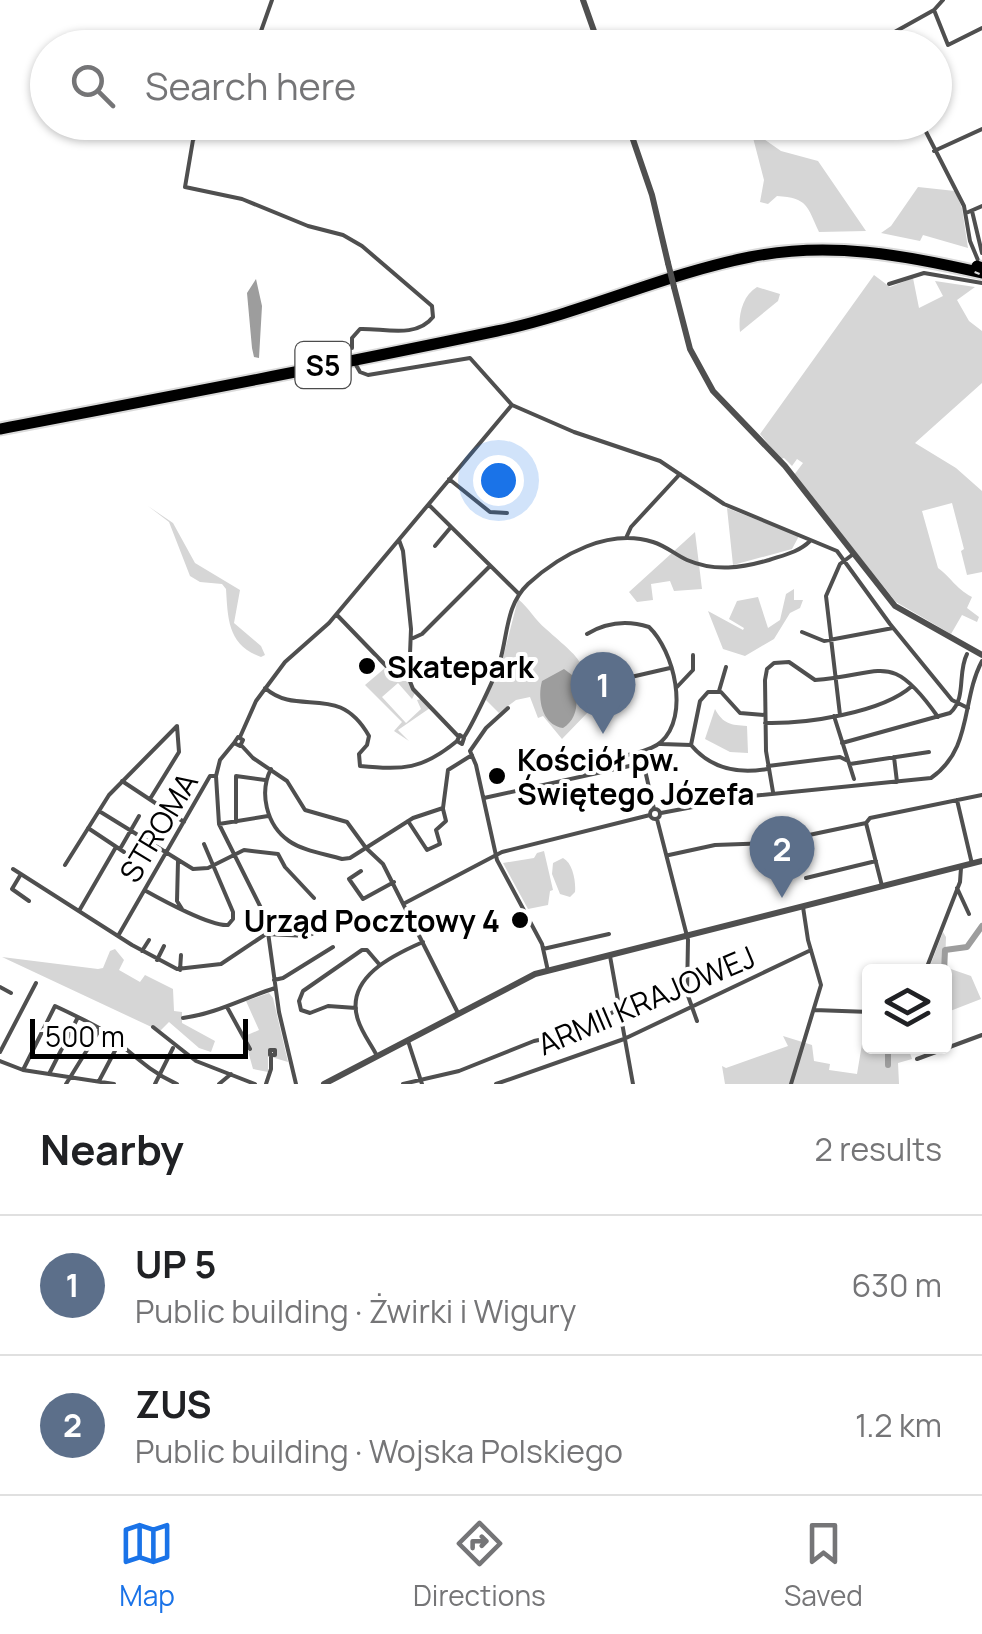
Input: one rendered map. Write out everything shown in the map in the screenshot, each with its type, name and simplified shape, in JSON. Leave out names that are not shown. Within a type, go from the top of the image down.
[{"type":"highway","name":"S5","points":[[0,426],[500,324],[601,298],[719,258],[762,249],[816,244],[868,246],[980,272]]},
{"type":"street","points":[[261,30],[272,0]]},
{"type":"street","points":[[583,0],[594,30]]},
{"type":"street","points":[[898,30],[934,10],[943,0]]},
{"type":"street","points":[[934,10],[942,30]]},
{"type":"street","points":[[952,43],[982,28]]},
{"type":"street","points":[[934,151],[982,129]]},
{"type":"street","points":[[193,140],[185,186],[242,198],[303,224],[344,236],[362,246],[432,306],[433,317],[423,326],[392,332],[360,329],[352,338],[352,348]]},
{"type":"street","points":[[404,903],[496,854],[530,843],[650,815],[773,794],[925,780],[938,773],[958,748],[982,658],[894,606],[785,466],[704,378],[687,341],[658,220],[633,140]]},
{"type":"street","points":[[929,140],[969,212],[982,253]]},
{"type":"street","points":[[969,212],[982,206]]},
{"type":"street","points":[[889,284],[924,273],[980,272],[970,240],[969,212]]},
{"type":"street","points":[[356,364],[368,376],[470,358],[512,405],[574,432],[643,454],[731,508],[832,548],[892,628],[958,705],[968,708]]},
{"type":"street","name":"STROMA","points":[[118,936],[210,776],[216,776],[220,760],[236,737],[240,737],[265,688],[290,656],[336,615],[512,405]]},
{"type":"street","points":[[626,538],[631,527],[680,474]]},
{"type":"street","points":[[449,478],[490,512],[506,513]]},
{"type":"street","points":[[428,504],[518,593]]},
{"type":"street","points":[[435,546],[451,527]]},
{"type":"street","points":[[265,688],[280,698],[333,703],[346,710],[368,736],[367,745],[359,754],[360,766],[412,768],[461,740],[499,665],[506,626],[518,593],[585,547],[626,538],[658,544],[697,564],[729,568],[792,552],[811,539]]},
{"type":"street","points":[[398,540],[404,551],[411,639],[408,679],[471,753],[496,854],[543,950],[548,971]]},
{"type":"street","points":[[852,555],[844,560],[826,593],[837,716],[854,780]]},
{"type":"street","points":[[411,639],[422,634],[490,566]]},
{"type":"street","points":[[336,615],[392,672],[408,679]]},
{"type":"street","points":[[588,634],[609,624],[650,627],[662,646],[674,689],[674,719],[661,744]]},
{"type":"street","points":[[802,632],[816,640],[831,640],[892,628]]},
{"type":"street","points":[[843,746],[950,713],[958,705],[961,668],[967,654]]},
{"type":"street","points":[[674,689],[693,670],[692,655]]},
{"type":"street","points":[[773,794],[765,723],[765,674],[774,663],[789,662],[814,680],[888,670],[902,675],[938,717]]},
{"type":"street","points":[[719,691],[726,667]]},
{"type":"street","points":[[606,683],[670,668]]},
{"type":"street","points":[[765,723],[837,716],[899,697],[912,686]]},
{"type":"street","points":[[765,715],[740,713],[719,691],[712,691],[702,697],[691,745],[727,770],[928,752]]},
{"type":"street","points":[[408,821],[426,850],[440,844],[436,830],[446,821],[442,808],[448,770],[471,753],[486,728],[508,708]]},
{"type":"street","points":[[65,865],[122,781],[176,726],[179,752],[150,799]]},
{"type":"street","points":[[240,737],[241,745]]},
{"type":"street","points":[[234,743],[287,781],[304,810],[348,822],[383,864],[458,1013]]},
{"type":"street","points":[[586,774],[588,762],[641,753],[661,744],[691,745]]},
{"type":"street","points":[[840,758],[843,746]]},
{"type":"street","points":[[641,753],[688,936],[687,993],[696,1021]]},
{"type":"street","points":[[894,756],[897,782]]},
{"type":"street","points":[[484,798],[643,763]]},
{"type":"street","points":[[270,769],[265,780],[265,805],[281,834],[298,845],[342,858],[350,858],[408,821],[442,808]]},
{"type":"street","points":[[216,776],[219,824],[263,910],[270,933],[276,997],[296,1084]]},
{"type":"street","points":[[236,822],[236,776],[265,780]]},
{"type":"street","points":[[122,781],[184,822]]},
{"type":"street","points":[[667,855],[715,845],[771,844],[982,795]]},
{"type":"street","points":[[957,800],[972,864]]},
{"type":"street","points":[[650,815],[654,809]]},
{"type":"street","points":[[99,810],[197,870],[250,849],[278,854],[314,898]]},
{"type":"street","points":[[79,911],[139,816]]},
{"type":"street","points":[[219,824],[263,820],[269,816]]},
{"type":"street","points":[[866,823],[882,887]]},
{"type":"street","points":[[88,828],[120,849]]},
{"type":"street","points":[[145,890],[220,926],[231,923],[232,912],[204,844]]},
{"type":"street","points":[[178,861],[177,902],[182,910]]},
{"type":"street","points":[[806,878],[876,861]]},
{"type":"street","points":[[324,1084],[524,978],[982,861]]},
{"type":"street","points":[[928,964],[961,868]]},
{"type":"street","points":[[14,869],[142,951],[180,970],[222,964],[270,933],[308,936],[319,930]]},
{"type":"street","points":[[361,870],[349,879],[362,899],[394,882]]},
{"type":"street","points":[[21,874],[12,889],[29,900]]},
{"type":"street","points":[[957,888],[969,914]]},
{"type":"street","points":[[791,1084],[821,983],[803,907]]},
{"type":"street","points":[[543,950],[609,934]]},
{"type":"street","points":[[142,951],[149,940]]},
{"type":"street","points":[[377,1056],[358,1022],[356,1008],[361,986],[379,964],[424,942]]},
{"type":"street","points":[[157,960],[164,946]]},
{"type":"street","points":[[274,980],[333,946]]},
{"type":"street","points":[[356,1008],[328,1006],[310,1013],[301,1010],[299,999],[305,990],[362,950],[367,950],[379,964]]},
{"type":"street","name":"ARMII KRAJOWEJ","points":[[496,1084],[624,1039],[811,950]]},
{"type":"street","points":[[610,955],[633,1084]]},
{"type":"street","points":[[180,970],[182,956]]},
{"type":"street","points":[[0,1052],[36,983]]},
{"type":"street","points":[[0,986],[11,992]]},
{"type":"street","points":[[182,1018],[227,1007],[275,988]]},
{"type":"street","points":[[265,991],[276,997]]},
{"type":"street","points":[[23,1070],[55,1006],[100,1029],[159,1076],[178,1084]]},
{"type":"street","points":[[227,1007],[250,1049]]},
{"type":"street","points":[[403,1084],[459,1071],[534,1041],[582,1031],[618,1009]]},
{"type":"street","points":[[814,1010],[862,1012]]},
{"type":"street","points":[[49,1074],[78,1017]]},
{"type":"street","points":[[152,1027],[196,1061],[255,1084]]},
{"type":"street","points":[[66,1084],[100,1029]]},
{"type":"street","points":[[0,1030],[9,1035]]},
{"type":"street","points":[[917,1059],[982,1034]]},
{"type":"street","points":[[407,1040],[422,1082]]},
{"type":"street","points":[[99,1081],[119,1044]]},
{"type":"street","points":[[156,1084],[174,1046]]},
{"type":"street","points":[[266,1084],[272,1069],[271,1055]]},
{"type":"street","points":[[0,1061],[23,1070],[114,1084]]},
{"type":"street","points":[[76,1070],[79,1078]]},
{"type":"street","points":[[219,1084],[231,1074]]},
{"type":"shaded area","points":[[754,140],[765,140],[781,151],[818,161],[866,231],[819,232],[801,201],[777,196],[768,204],[760,202],[764,180]]},
{"type":"shaded area","points":[[918,187],[955,191],[962,208],[968,248],[923,235],[920,241],[881,233],[891,226]]},
{"type":"shaded area","points":[[874,275],[890,287],[913,278],[919,308],[943,296],[935,281],[975,287],[957,300],[969,321],[982,331],[982,383],[915,443],[956,468],[982,491],[982,572],[967,575],[952,503],[922,511],[938,568],[972,597],[967,608],[979,617],[977,622],[962,615],[951,634],[896,602],[794,475],[803,463],[797,459],[792,466],[781,459],[760,434]]},
{"type":"shaded area","points":[[256,279],[262,306],[259,358],[254,357],[252,348],[247,293]]},
{"type":"shaded area","points":[[757,287],[780,294],[778,301],[740,332],[742,307]]},
{"type":"shaded area","points":[[148,506],[173,523],[195,563],[240,590],[234,623],[261,646],[265,655],[261,657],[242,646],[229,621],[226,589],[222,584],[200,582],[190,576],[169,522]]},
{"type":"shaded area","points":[[727,508],[799,536],[792,549],[733,565]]},
{"type":"shaded area","points":[[695,532],[702,589],[674,591],[670,581],[651,584],[653,600],[637,602],[629,592]]},
{"type":"shaded area","points":[[794,589],[794,600],[803,600],[800,608],[790,613],[774,639],[745,656],[723,649],[708,611],[743,630],[729,619],[737,601],[758,597],[768,628],[780,620],[786,594]]},
{"type":"shaded area","points":[[518,599],[575,656],[586,679],[591,709],[562,739],[543,716],[538,718],[530,697],[516,700],[499,713],[484,698],[499,673]]},
{"type":"shaded area","points":[[385,668],[398,681],[407,681],[415,693],[412,699],[398,683],[382,697],[406,723],[421,709],[417,700],[430,708],[398,730],[409,741],[394,731],[402,722],[365,685]]},
{"type":"shaded area","points":[[564,669],[572,675],[576,704],[573,717],[563,728],[546,717],[540,696],[542,681]]},
{"type":"shaded area","points":[[715,709],[728,723],[747,726],[748,753],[730,752],[705,739]]},
{"type":"shaded area","points":[[544,851],[553,890],[548,905],[528,909],[503,863],[534,858]]},
{"type":"shaded area","points":[[563,858],[574,878],[575,892],[570,897],[560,894],[552,874],[553,863]]},
{"type":"shaded area","points":[[943,932],[945,964],[931,964]]},
{"type":"shaded area","points":[[115,949],[124,960],[119,970],[140,982],[145,975],[173,989],[174,1011],[182,1012],[182,1023],[215,1041],[211,1052],[199,1048],[169,1022],[160,1031],[2,957],[98,969],[103,968],[110,951]]},
{"type":"shaded area","points":[[952,969],[971,976],[981,999],[952,1010]]},
{"type":"shaded area","points":[[269,993],[288,1062],[268,1056],[268,1072],[253,1069],[245,1036],[259,1030],[246,1001]]},
{"type":"shaded area","points":[[783,1036],[812,1045],[814,1061],[830,1064],[829,1070],[857,1074],[862,1044],[862,1054],[910,1054],[912,1059],[898,1063],[899,1084],[725,1084],[722,1066],[726,1068],[788,1046]]},
{"type":"waterway","points":[[944,964],[945,950],[967,947],[982,926]]},
{"type":"waterway","points":[[888,1054],[888,1065]]},
{"type":"place","name":"Skatepark","points":[[367,666]]},
{"type":"place","name":"UP 5","points":[[603,734]]},
{"type":"place","name":"Kościół pw. Świętego Józefa","points":[[497,776]]},
{"type":"place","name":"ZUS","points":[[782,898]]},
{"type":"place","name":"Urząd Pocztowy 4","points":[[520,920]]}]
